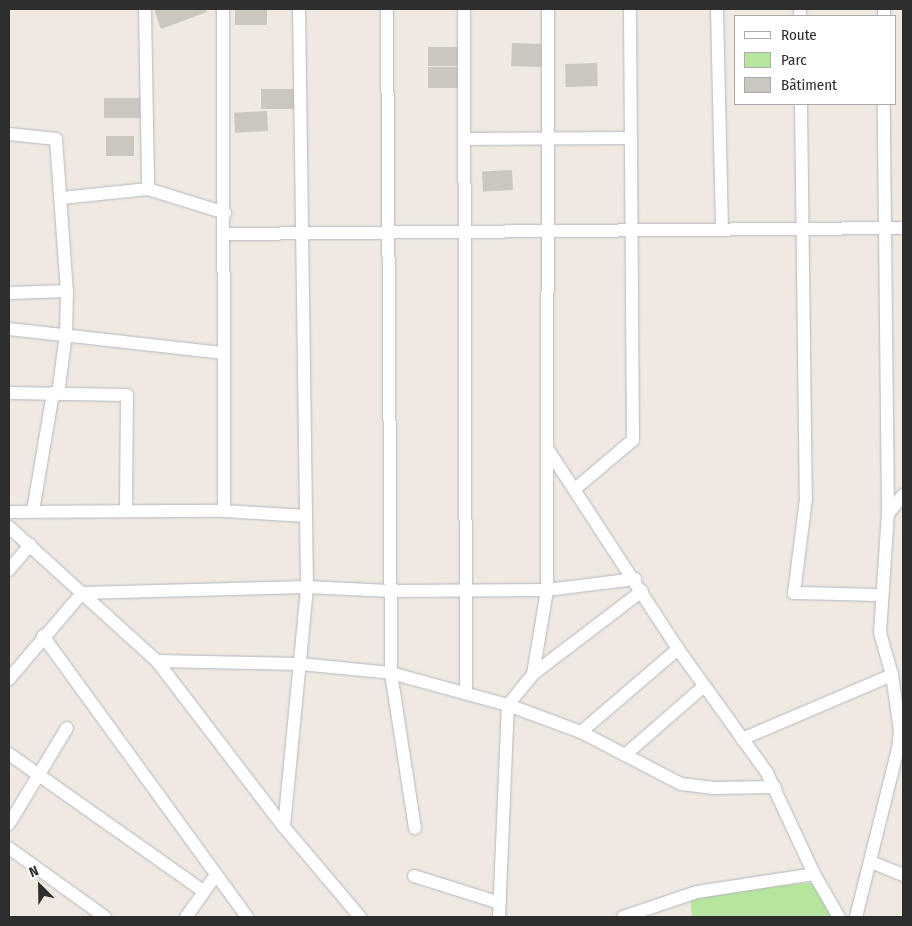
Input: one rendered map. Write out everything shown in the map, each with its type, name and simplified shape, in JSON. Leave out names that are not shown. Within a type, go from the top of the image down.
[{"type":"street","points":[[146,9],[148,190]]},
{"type":"street","points":[[223,9],[225,234],[222,353],[224,511]]},
{"type":"street","points":[[284,827],[307,587],[299,9]]},
{"type":"street","points":[[387,9],[391,674],[415,828]]},
{"type":"street","points":[[464,9],[464,138],[467,232],[468,591],[466,693]]},
{"type":"street","points":[[533,674],[547,590],[548,9]]},
{"type":"street","points":[[575,489],[633,440],[630,9]]},
{"type":"street","points":[[717,9],[722,230]]},
{"type":"street","points":[[801,105],[806,499],[794,593],[882,595]]},
{"type":"street","points":[[856,917],[898,749],[899,710],[892,675],[882,642],[882,595],[888,514],[884,105]]},
{"type":"street","points":[[9,134],[56,138],[62,198],[67,291],[66,334],[33,511]]},
{"type":"street","points":[[464,138],[631,138]]},
{"type":"street","points":[[62,198],[148,190],[225,214]]},
{"type":"street","points":[[225,234],[903,228]]},
{"type":"street","points":[[9,293],[67,291]]},
{"type":"street","points":[[9,329],[222,353]]},
{"type":"street","points":[[9,393],[127,396],[126,510]]},
{"type":"street","points":[[547,448],[642,591],[678,649],[776,787],[814,874],[839,917]]},
{"type":"street","points":[[888,514],[903,495]]},
{"type":"street","points":[[9,512],[224,511],[306,516]]},
{"type":"street","points":[[9,527],[157,661],[284,827],[360,917]]},
{"type":"street","points":[[9,570],[30,545]]},
{"type":"street","points":[[9,679],[43,636],[82,593],[307,587],[390,591],[547,590],[634,579]]},
{"type":"street","points":[[499,917],[508,704],[533,674],[642,591]]},
{"type":"street","points":[[43,636],[247,917]]},
{"type":"street","points":[[581,732],[678,649]]},
{"type":"street","points":[[157,661],[300,664],[391,674],[508,704],[581,732],[681,784],[712,788],[776,787]]},
{"type":"street","points":[[742,739],[892,675]]},
{"type":"street","points":[[625,755],[704,686]]},
{"type":"street","points":[[9,824],[67,728]]},
{"type":"street","points":[[9,754],[202,891]]},
{"type":"street","points":[[9,848],[105,917]]},
{"type":"street","points":[[871,862],[903,875]]},
{"type":"street","points":[[623,917],[697,892],[814,874]]},
{"type":"street","points":[[186,917],[202,891],[216,875]]},
{"type":"street","points":[[414,876],[500,903]]},
{"type":"green space","points":[[819,882],[831,917],[692,917],[690,894]]},
{"type":"building","points":[[154,9],[206,9],[207,12],[161,29]]},
{"type":"building","points":[[235,9],[267,9],[267,25],[235,25]]},
{"type":"building","points":[[512,43],[544,44],[543,67],[511,66]]},
{"type":"building","points":[[428,47],[458,47],[458,66],[428,66]]},
{"type":"building","points":[[597,63],[598,86],[566,87],[565,64]]},
{"type":"building","points":[[428,67],[458,67],[458,88],[428,88]]},
{"type":"building","points":[[261,89],[294,89],[294,109],[261,109]]},
{"type":"building","points":[[104,98],[141,98],[141,118],[104,118]]},
{"type":"building","points":[[267,111],[268,131],[235,133],[234,113]]},
{"type":"building","points":[[106,136],[134,136],[134,156],[106,156]]},
{"type":"building","points":[[512,170],[513,190],[483,192],[482,172]]}]
